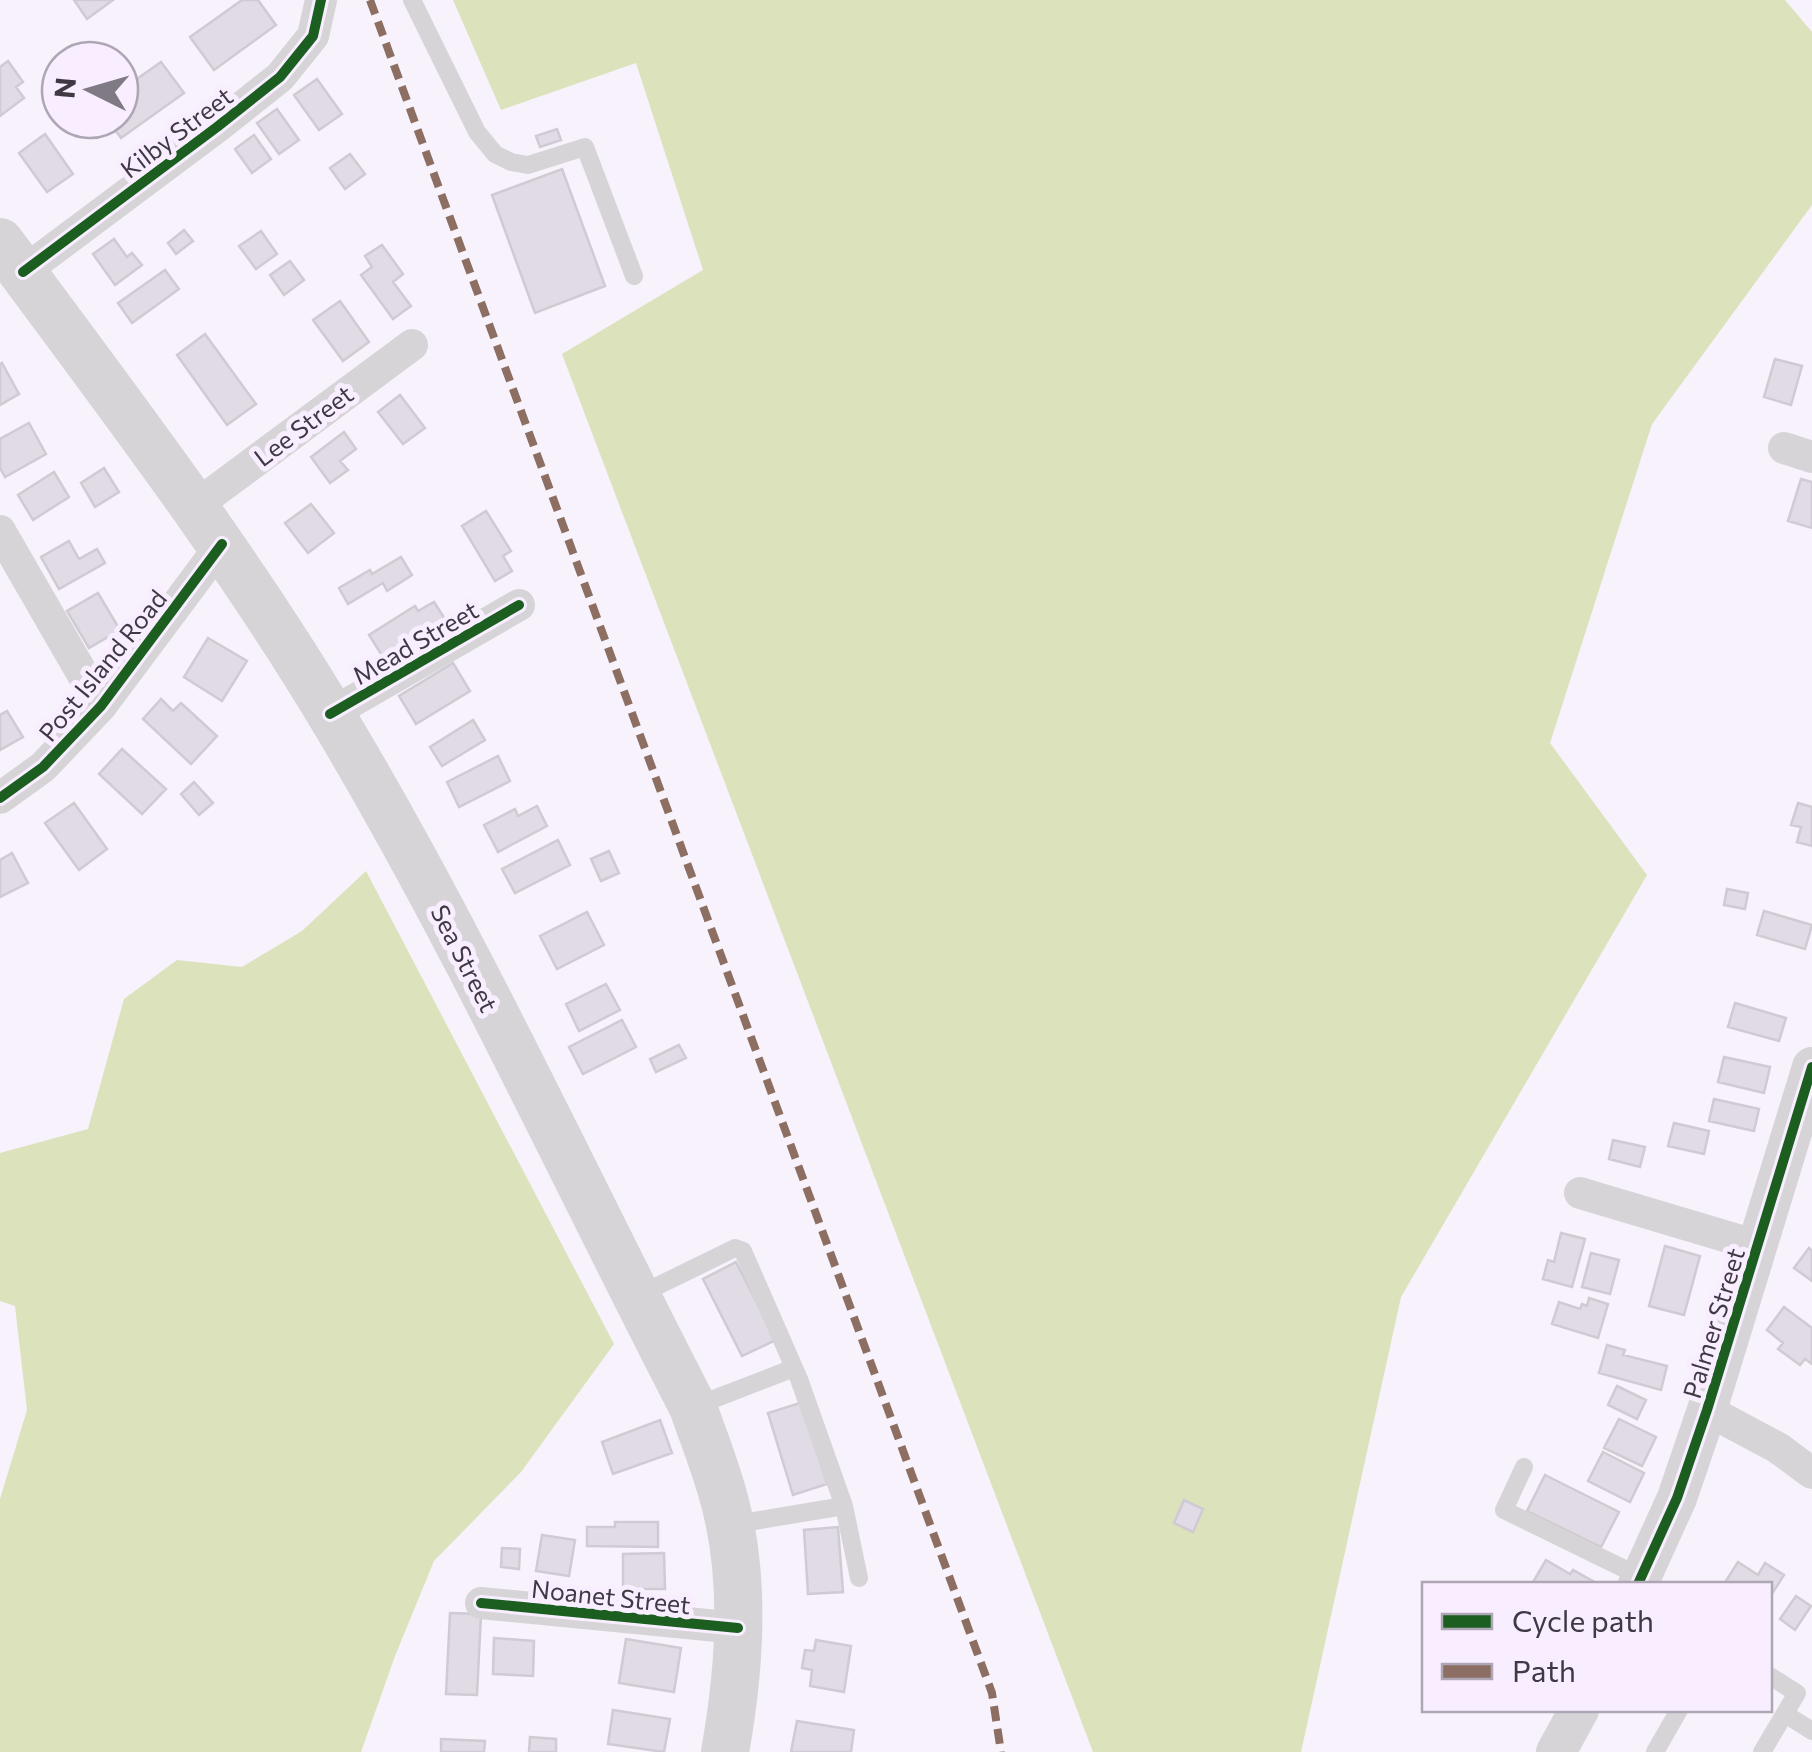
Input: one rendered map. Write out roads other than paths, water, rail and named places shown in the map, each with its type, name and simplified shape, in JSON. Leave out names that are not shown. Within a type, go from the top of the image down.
[{"type":"main road","name":"Sea Street","points":[[8,257],[222,544],[330,714],[417,864],[692,1408],[716,1471],[737,1566],[736,1681],[725,1752]]},
{"type":"street","name":"Kilby Street","points":[[8,257],[218,128],[280,76],[314,36],[322,0]]},
{"type":"street","name":"Lee Street","points":[[194,506],[412,345]]},
{"type":"street","points":[[0,531],[101,706]]},
{"type":"street","name":"Post Island Road","points":[[0,798],[44,768],[101,706],[222,544]]},
{"type":"street","name":"Mead Street","points":[[330,714],[519,604]]},
{"type":"street","name":"Palmer Street","points":[[1640,1581],[1677,1498],[1809,1092]]},
{"type":"street","points":[[1580,1192],[1758,1246]]},
{"type":"street","points":[[1707,1410],[1778,1448],[1812,1473]]},
{"type":"street","name":"Noanet Street","points":[[481,1603],[738,1628]]},
{"type":"street","points":[[1556,1752],[1578,1712]]},
{"type":"lane","points":[[412,0],[477,132],[494,154],[528,165],[585,147],[634,276]]},
{"type":"lane","points":[[636,1296],[735,1248],[743,1251],[794,1368],[844,1506],[859,1578]]},
{"type":"lane","points":[[692,1408],[794,1368]]},
{"type":"lane","points":[[1524,1466],[1504,1510],[1640,1581]]},
{"type":"lane","points":[[730,1525],[844,1506]]},
{"type":"lane","points":[[1762,1752],[1797,1693],[1772,1677]]},
{"type":"lane","points":[[1654,1752],[1679,1712]]},
{"type":"lane","points":[[1785,1714],[1812,1731]]}]
